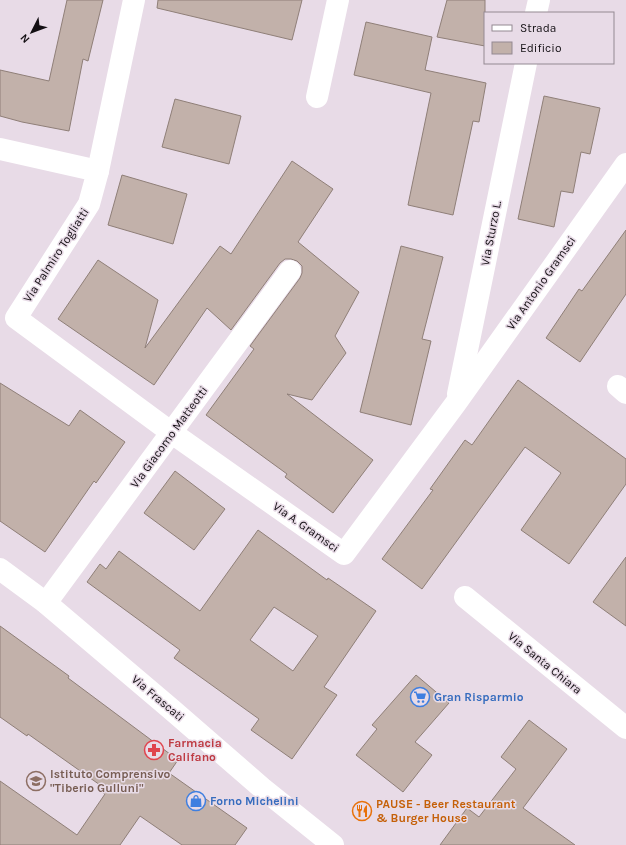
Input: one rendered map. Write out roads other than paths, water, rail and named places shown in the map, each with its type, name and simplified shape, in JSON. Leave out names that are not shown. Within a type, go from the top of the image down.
[{"type":"street","name":"Via Palmiro Togliatti","points":[[134,0],[98,170],[89,204],[16,318],[172,433]]},
{"type":"street","points":[[317,97],[338,0]]},
{"type":"street","points":[[536,12],[539,0]]},
{"type":"street","name":"Via Sturzo L.","points":[[456,403],[526,64]]},
{"type":"street","points":[[0,149],[98,170]]},
{"type":"street","name":"Via Antonio Gramsci","points":[[456,403],[626,164]]},
{"type":"street","name":"Via Giacomo Matteotti","points":[[46,603],[290,270]]},
{"type":"street","name":"Via A. Gramsci","points":[[172,433],[344,554],[456,403]]},
{"type":"street","name":"Via Frascati","points":[[0,569],[46,603],[262,788],[333,845]]},
{"type":"street","name":"Via Santa Chiara","points":[[464,597],[626,728]]},
{"type":"place","name":"Gran Risparmio","points":[[420,697]]},
{"type":"place","name":"Farmacia Califano","points":[[154,750]]},
{"type":"place","name":"Istituto Comprensivo \"Tiberio Gulluni\"","points":[[36,781]]},
{"type":"place","name":"Forno Michelini","points":[[196,801]]},
{"type":"place","name":"PAUSE - Beer Restaurant & Burger House","points":[[362,811]]}]
